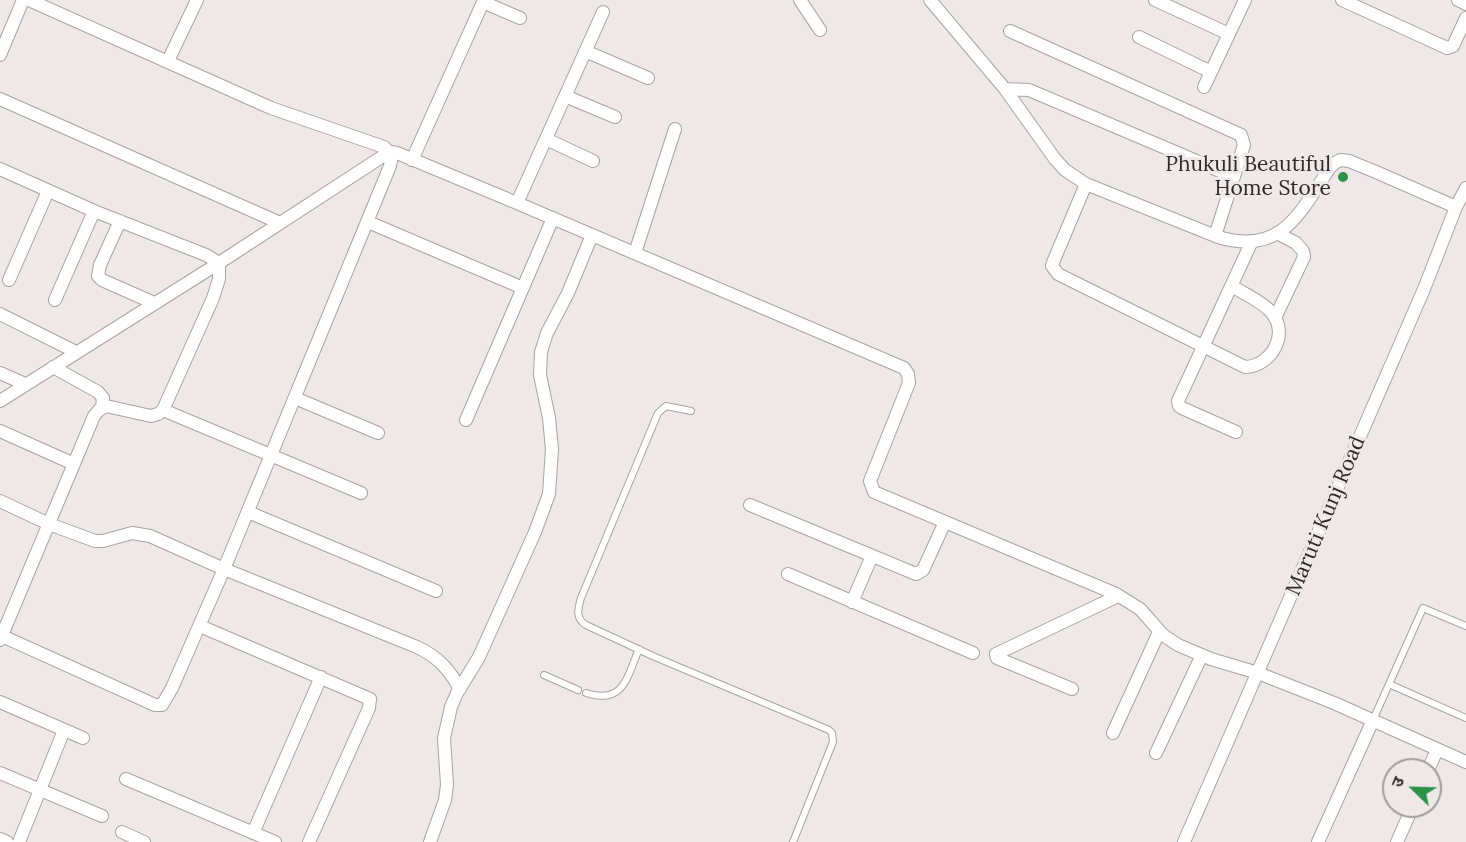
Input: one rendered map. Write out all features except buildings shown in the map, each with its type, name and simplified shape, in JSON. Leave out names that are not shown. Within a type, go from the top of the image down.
[{"type":"street","points":[[0,55],[4,34],[23,0]]},
{"type":"street","points":[[29,0],[54,5],[271,108],[384,147],[391,152],[553,218],[904,368],[908,374],[909,383],[870,484],[874,492],[1118,596],[1140,609],[1159,632],[1178,645],[1202,656],[1258,672],[1466,762]]},
{"type":"street","points":[[800,0],[820,30]]},
{"type":"street","points":[[930,0],[1005,89],[1054,159],[1065,170],[1086,184],[1215,236],[1231,241],[1252,241],[1268,238],[1277,233],[1299,216],[1332,165],[1341,160],[1376,172],[1456,207]]},
{"type":"street","points":[[1155,0],[1229,34]]},
{"type":"street","points":[[1204,87],[1245,0]]},
{"type":"street","points":[[1342,0],[1447,48],[1453,46],[1466,18]]},
{"type":"street","points":[[1458,0],[1466,4]]},
{"type":"street","points":[[168,61],[193,1]]},
{"type":"street","points":[[412,160],[484,1],[520,18]]},
{"type":"street","points":[[517,203],[603,12]]},
{"type":"street","points":[[1010,31],[1238,133],[1244,141],[1215,236]]},
{"type":"street","points":[[1139,37],[1211,72]]},
{"type":"street","points":[[585,51],[648,78]]},
{"type":"street","points":[[1005,89],[1029,90],[1234,177]]},
{"type":"street","points":[[565,96],[615,117]]},
{"type":"street","points":[[0,99],[280,223]]},
{"type":"street","points":[[635,253],[675,129]]},
{"type":"street","points":[[546,139],[594,161]]},
{"type":"street","points":[[53,367],[98,392],[103,398],[102,407],[94,416],[1,638],[159,707],[172,688],[248,512],[368,222],[390,166],[391,152]]},
{"type":"street","points":[[0,401],[391,152]]},
{"type":"street","points":[[0,170],[94,211],[206,255],[219,263]]},
{"type":"street","points":[[1086,184],[1054,260],[1054,271],[1245,367],[1256,365],[1266,360],[1275,345],[1279,328],[1270,310],[1232,286]]},
{"type":"street","name":"Maruti Kunj Road","points":[[1184,842],[1466,188]]},
{"type":"street","points":[[9,280],[48,190]]},
{"type":"street","points":[[55,300],[94,211]]},
{"type":"street","points":[[466,420],[553,218]]},
{"type":"street","points":[[120,221],[100,265],[98,276],[102,280],[154,303]]},
{"type":"street","points":[[368,222],[523,288]]},
{"type":"street","points":[[1275,318],[1304,257],[1304,251],[1296,243],[1277,233]]},
{"type":"street","points":[[430,842],[446,792],[443,750],[445,729],[451,707],[479,657],[535,532],[549,494],[552,449],[549,418],[540,375],[541,352],[547,333],[568,293],[592,235]]},
{"type":"street","points":[[1236,432],[1179,406],[1178,401],[1252,241]]},
{"type":"street","points":[[102,407],[151,416],[163,410],[213,298],[219,279],[219,263]]},
{"type":"street","points":[[0,314],[76,352]]},
{"type":"street","points":[[0,373],[25,384]]},
{"type":"street","points":[[295,398],[378,433]]},
{"type":"street","points":[[163,410],[361,493]]},
{"type":"street","points":[[0,431],[74,464]]},
{"type":"street","points":[[0,501],[49,524],[95,541],[141,533],[429,653],[446,666],[460,688]]},
{"type":"street","points":[[750,505],[910,572],[921,573],[945,522]]},
{"type":"street","points":[[248,512],[436,591]]},
{"type":"street","points":[[852,602],[873,556]]},
{"type":"street","points":[[788,574],[973,653]]},
{"type":"street","points":[[1072,689],[997,658],[996,654],[1118,596]]},
{"type":"street","points":[[200,626],[367,697],[371,703],[309,842]]},
{"type":"street","points":[[1113,733],[1159,632]]},
{"type":"street","points":[[1156,753],[1202,656]]},
{"type":"street","points":[[253,833],[321,677]]},
{"type":"street","points":[[0,702],[83,738]]},
{"type":"street","points":[[1318,842],[1372,720]]},
{"type":"street","points":[[19,842],[64,730]]},
{"type":"street","points":[[1433,758],[1437,750]]},
{"type":"street","points":[[0,773],[102,816]]},
{"type":"street","points":[[126,779],[275,842]]},
{"type":"street","points":[[1397,842],[1408,818]]},
{"type":"street","points":[[122,832],[144,842]]},
{"type":"street","points":[[0,839],[7,842]]},
{"type":"lane","points":[[691,411],[666,406],[658,412],[581,598],[577,613],[586,625],[832,733],[833,742],[793,842]]},
{"type":"lane","points":[[1372,720],[1424,608],[1466,626]]},
{"type":"lane","points":[[586,693],[603,698],[617,692],[624,684],[639,649]]},
{"type":"lane","points":[[544,675],[578,690]]},
{"type":"lane","points":[[1389,684],[1466,718]]},
{"type":"place","name":"Phukuli Beautiful Home Store","points":[[1343,177]]}]
